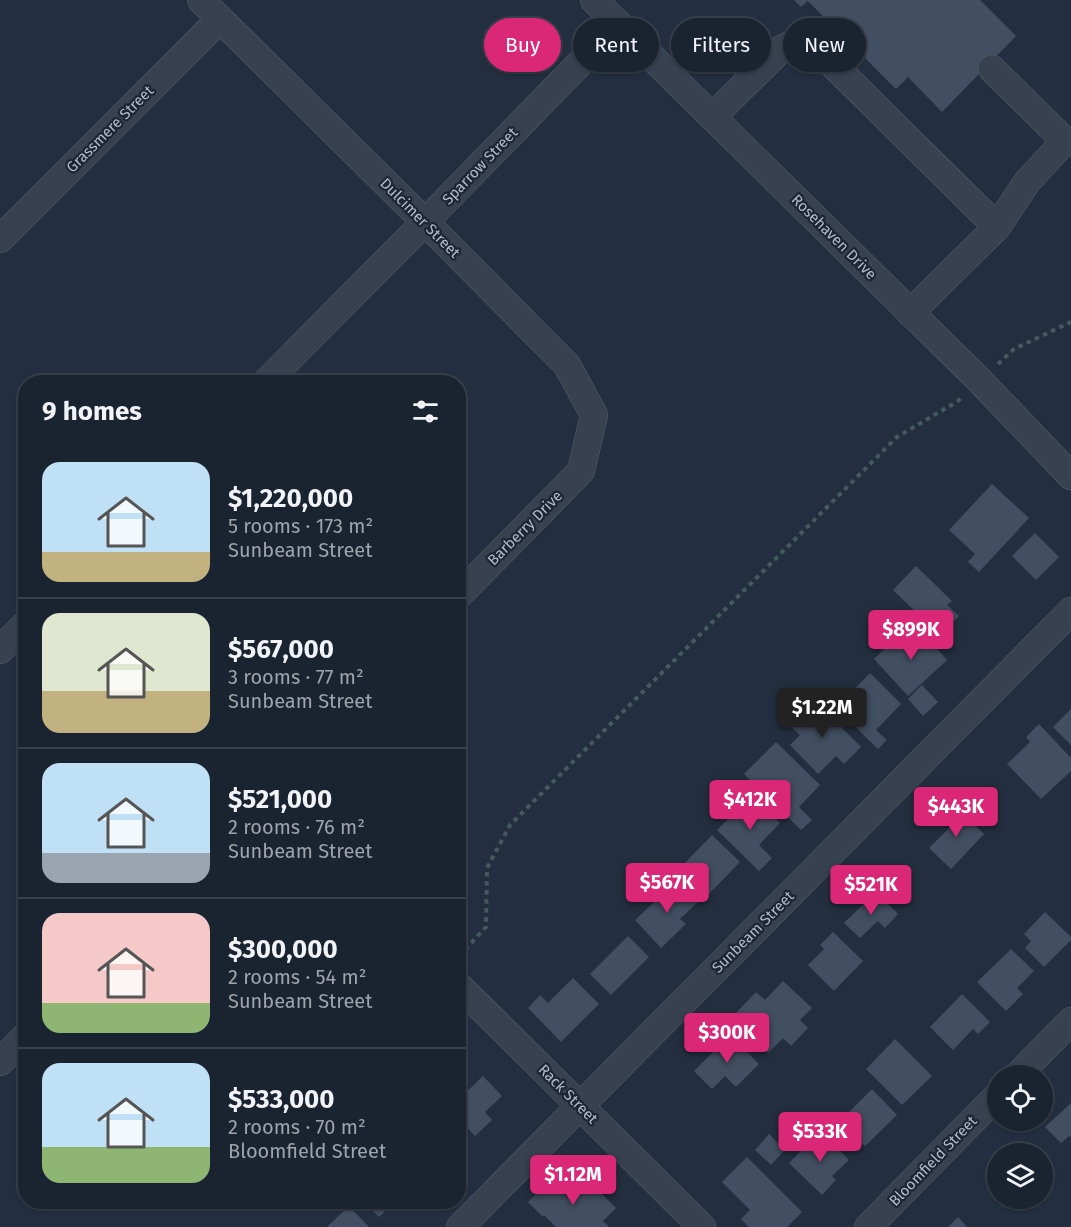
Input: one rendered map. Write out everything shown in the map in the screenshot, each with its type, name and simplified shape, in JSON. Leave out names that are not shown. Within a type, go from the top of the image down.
[{"type":"street","name":"Dulcimer Street","points":[[201,0],[567,365],[594,415],[584,459]]},
{"type":"street","name":"Rosehaven Drive","points":[[594,0],[612,18]]},
{"type":"street","name":"Grassmere Street","points":[[5,225],[220,19]]},
{"type":"street","points":[[712,117],[786,45],[808,43],[814,46],[997,227]]},
{"type":"street","name":"Rosehaven Drive","points":[[659,65],[980,381],[1071,476]]},
{"type":"street","points":[[910,313],[997,227],[1027,182],[1065,141],[992,69]]},
{"type":"street","name":"Sparrow Street","points":[[273,375],[573,70]]},
{"type":"street","name":"Barberry Drive","points":[[466,588],[582,471],[584,459]]},
{"type":"street","name":"Sunbeam Street","points":[[460,1227],[1071,611]]},
{"type":"street","points":[[0,650],[18,632]]},
{"type":"street","name":"Rack Street","points":[[466,993],[702,1227]]},
{"type":"street","points":[[1028,1065],[1071,1021]]},
{"type":"street","points":[[0,1062],[18,1044]]},
{"type":"street","name":"Bloomfield Street","points":[[868,1227],[987,1106]]},
{"type":"path","points":[[466,948],[486,927],[487,868],[510,825],[897,437],[958,401],[1014,349],[1071,322]]},
{"type":"building","points":[[794,0],[980,0],[1016,36],[942,112],[908,77],[896,89],[866,59],[866,18],[825,18],[808,1],[801,7]]},
{"type":"building","points":[[992,484],[1029,518],[979,572],[968,562],[975,554],[949,530]]},
{"type":"building","points":[[1035,533],[1059,557],[1036,580],[1012,556]]},
{"type":"building","points":[[916,566],[952,601],[947,605],[959,616],[946,629],[935,618],[928,624],[893,590]]},
{"type":"building","points":[[918,628],[947,660],[908,696],[874,659],[894,640],[899,646]]},
{"type":"building","points":[[870,673],[901,704],[876,730],[887,740],[878,749],[836,708]]},
{"type":"building","points":[[922,685],[938,702],[923,716],[908,699]]},
{"type":"building","points":[[816,702],[861,747],[844,764],[836,756],[818,774],[790,745],[800,735],[791,727]]},
{"type":"building","points":[[1071,709],[1071,745],[1053,727]]},
{"type":"building","points":[[1039,724],[1071,758],[1071,771],[1041,799],[1007,764],[1030,742],[1026,737]]},
{"type":"building","points":[[776,742],[820,785],[799,807],[812,820],[801,830],[744,774]]},
{"type":"building","points":[[752,795],[780,823],[759,845],[772,858],[759,871],[717,830]]},
{"type":"building","points":[[956,806],[984,834],[951,869],[929,848],[951,826],[943,819]]},
{"type":"building","points":[[712,835],[740,862],[705,898],[677,871]]},
{"type":"building","points":[[678,880],[698,902],[680,919],[686,924],[661,948],[635,920]]},
{"type":"building","points":[[876,892],[898,914],[885,928],[878,921],[860,938],[844,923]]},
{"type":"building","points":[[1045,912],[1071,937],[1071,940],[1044,967],[1025,948],[1031,941],[1024,934]]},
{"type":"building","points":[[833,932],[863,961],[834,991],[808,965],[824,949],[820,945]]},
{"type":"building","points":[[628,936],[649,957],[611,995],[590,974]]},
{"type":"building","points":[[1011,949],[1034,971],[1017,988],[1023,994],[1006,1011],[977,982]]},
{"type":"building","points":[[573,978],[599,1004],[561,1042],[528,1008],[540,995],[548,1003]]},
{"type":"building","points":[[783,981],[812,1008],[800,1020],[808,1028],[791,1046],[783,1038],[768,1053],[732,1017],[756,992],[765,1000]]},
{"type":"building","points":[[962,994],[990,1022],[978,1034],[973,1029],[953,1050],[930,1027]]},
{"type":"building","points":[[730,1035],[759,1064],[736,1087],[725,1076],[712,1089],[694,1071]]},
{"type":"building","points":[[895,1039],[932,1076],[902,1105],[866,1069]]},
{"type":"building","points":[[483,1076],[502,1096],[485,1112],[492,1120],[475,1136],[466,1126],[466,1092]]},
{"type":"building","points":[[872,1089],[897,1115],[865,1146],[840,1121]]},
{"type":"building","points":[[1071,1103],[1071,1137],[1069,1136],[1061,1143],[1049,1131],[1053,1131],[1053,1120]]},
{"type":"building","points":[[821,1131],[849,1160],[832,1176],[836,1180],[822,1195],[789,1163]]},
{"type":"building","points":[[769,1134],[785,1150],[771,1165],[755,1150]]},
{"type":"building","points":[[747,1157],[802,1212],[787,1227],[749,1227],[741,1219],[750,1210],[722,1182]]},
{"type":"building","points":[[587,1179],[616,1208],[603,1221],[609,1227],[556,1227],[528,1202],[550,1180],[568,1198]]},
{"type":"building","points":[[346,1209],[352,1209],[369,1227],[327,1227]]},
{"type":"building","points":[[371,1209],[388,1209],[379,1217]]},
{"type":"building","points":[[958,1217],[967,1227],[948,1227]]}]
